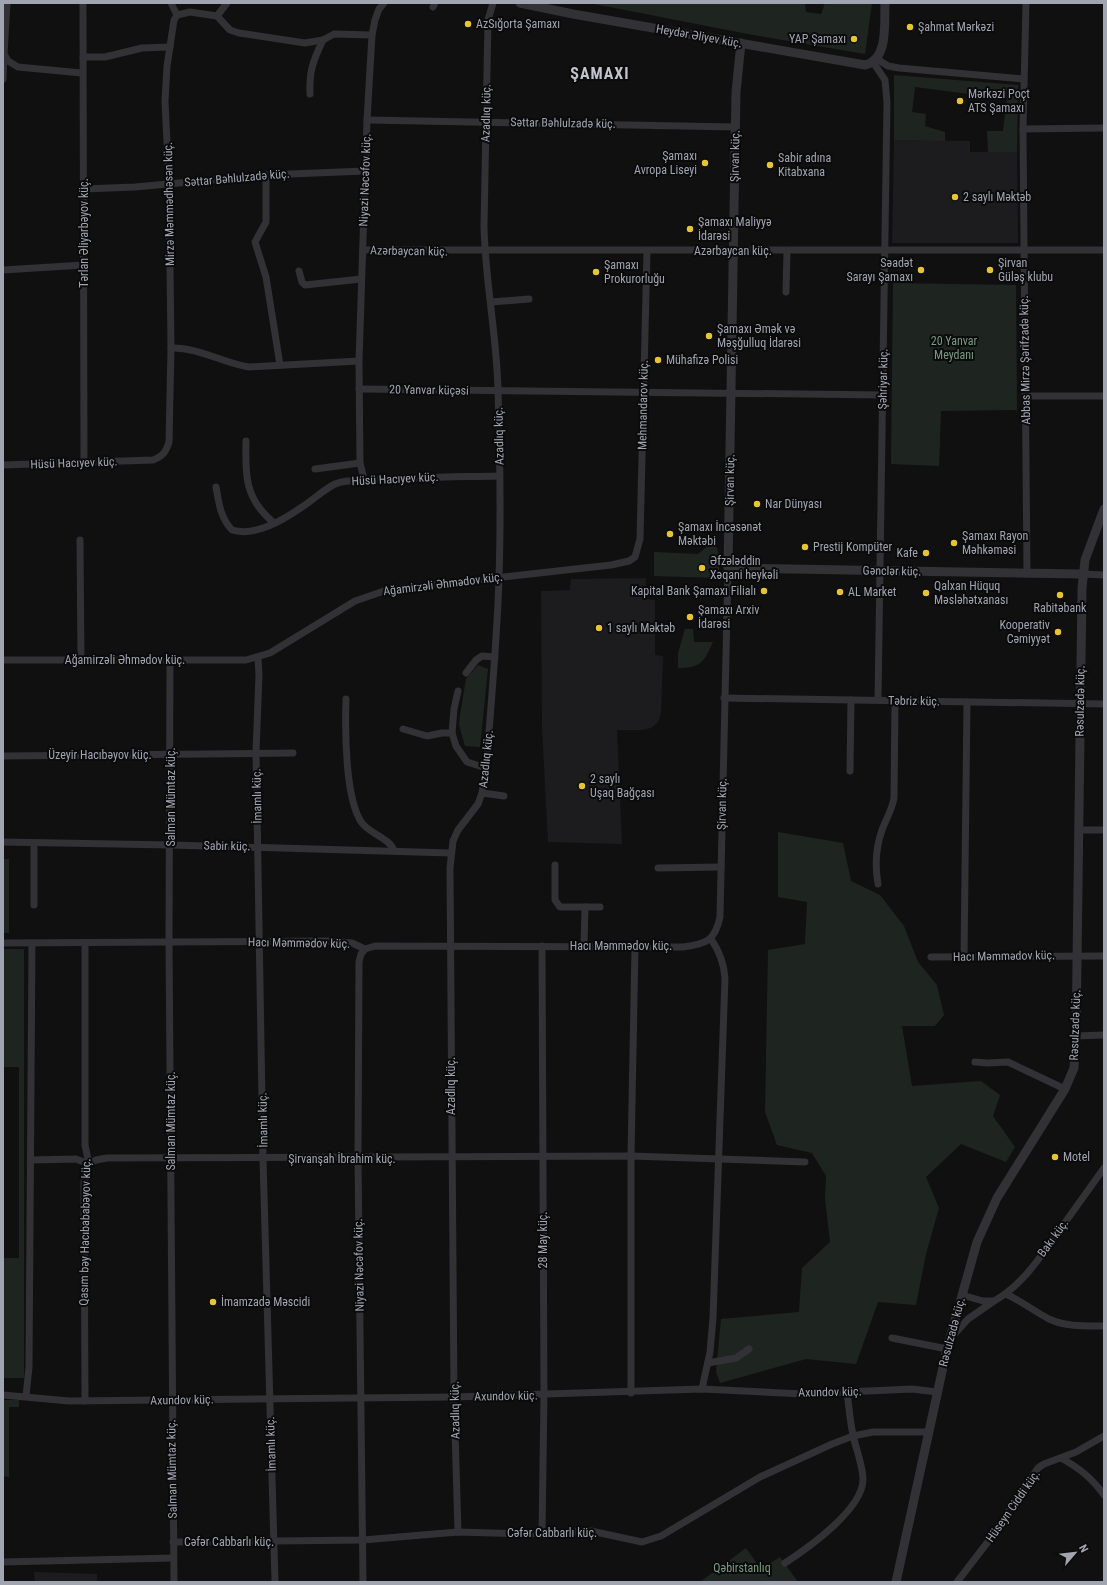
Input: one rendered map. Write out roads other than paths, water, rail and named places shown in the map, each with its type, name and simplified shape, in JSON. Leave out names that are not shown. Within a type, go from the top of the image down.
[{"type":"street","points":[[3,79],[7,3]]},
{"type":"street","name":"Tərlan Əliyarbəyov küç.","points":[[83,3],[84,463]]},
{"type":"street","points":[[171,3],[177,15],[190,12],[217,16],[230,30],[239,33],[305,43],[323,40],[338,34],[372,35]]},
{"type":"street","points":[[217,16],[227,3]]},
{"type":"street","name":"Niyazi Nəcəfov küç.","points":[[364,479],[360,463],[359,361],[367,120],[372,35],[375,20],[384,3]]},
{"type":"street","name":"Azadlıq küç.","points":[[458,1532],[454,1397],[451,1158],[451,853],[456,835],[474,812],[482,793],[486,768],[495,657],[499,576],[498,391],[496,352],[485,252],[488,20],[493,3]]},
{"type":"street","name":"Heydər Əliyev küç.","points":[[520,3],[573,14],[856,64],[865,65],[876,60],[888,66],[899,68],[1024,79]]},
{"type":"street","points":[[876,60],[882,46],[885,3]]},
{"type":"street","name":"Abbas Mirzə Şərifzadə küç.","points":[[1026,3],[1023,129],[1027,574]]},
{"type":"street","name":"Mirzə Məmmədhəsən küç.","points":[[167,451],[169,442],[171,348],[169,184],[165,101],[170,47],[174,20],[177,15]]},
{"type":"street","points":[[310,94],[309,75],[312,64],[323,40]]},
{"type":"street","name":"Şirvan küç.","points":[[711,939],[717,928],[720,917],[728,568],[735,127],[737,77],[741,43]]},
{"type":"street","points":[[82,57],[105,57],[142,48],[170,47]]},
{"type":"street","points":[[4,54],[8,61],[18,67],[82,73]]},
{"type":"street","name":"Şəhriyar küç.","points":[[876,60],[882,72],[887,91],[886,251],[878,700]]},
{"type":"street","name":"Səttar Bəhlulzadə küç.","points":[[367,120],[486,121],[735,127]]},
{"type":"street","points":[[1023,129],[1104,128]]},
{"type":"street","name":"Səttar Bəhlulzadə küç.","points":[[84,189],[169,184],[266,175],[365,171]]},
{"type":"street","points":[[266,175],[266,222],[255,242],[265,271],[280,365]]},
{"type":"street","name":"Azərbaycan küç.","points":[[362,250],[485,252],[1104,250]]},
{"type":"street","name":"Mehmandarov küç.","points":[[635,557],[640,538],[647,251]]},
{"type":"street","points":[[786,292],[787,251]]},
{"type":"street","points":[[3,270],[84,266]]},
{"type":"street","points":[[299,271],[302,282],[305,285],[361,279]]},
{"type":"street","points":[[491,302],[529,300]]},
{"type":"street","points":[[171,348],[194,350],[234,365],[249,368],[359,361]]},
{"type":"street","name":"20 Yanvar küçəsi","points":[[359,389],[883,394]]},
{"type":"street","points":[[1026,396],[1104,396]]},
{"type":"street","points":[[246,441],[245,468],[252,498],[262,513],[274,523]]},
{"type":"street","name":"Hüsü Hacıyev küç.","points":[[3,465],[153,460],[161,457],[167,451]]},
{"type":"street","points":[[315,469],[360,463]]},
{"type":"street","name":"Hüsü Hacıyev küç.","points":[[216,487],[221,514],[232,530],[249,532],[274,523],[302,508],[334,485],[364,479],[499,476]]},
{"type":"street","name":"Rəsulzadə küç.","points":[[896,1582],[948,1344],[977,1242],[997,1198],[1065,1089],[1074,1068],[1076,1036],[1082,574],[1085,560],[1104,508]]},
{"type":"street","points":[[80,540],[81,660]]},
{"type":"street","name":"Ağamirzəli Əhmədov küç.","points":[[3,660],[246,660],[258,658],[275,650],[343,608],[375,593],[395,588],[611,565],[629,561],[635,557]]},
{"type":"street","name":"Gənclər küç.","points":[[728,568],[1104,575]]},
{"type":"street","points":[[466,673],[476,660],[482,656],[495,657]]},
{"type":"street","name":"İmamlı küç.","points":[[258,658],[259,675],[256,752],[263,1159],[275,1582]]},
{"type":"street","name":"Salman Mümtaz küç.","points":[[170,660],[171,845],[169,942],[174,1582]]},
{"type":"street","points":[[458,691],[454,709],[452,733],[456,746],[467,762],[486,768]]},
{"type":"street","name":"Təbriz küç.","points":[[724,698],[1104,704]]},
{"type":"street","points":[[346,700],[345,739],[356,814],[363,825],[390,844],[394,851]]},
{"type":"street","points":[[850,771],[851,700]]},
{"type":"street","points":[[878,884],[876,872],[881,837],[891,812],[894,798],[895,701]]},
{"type":"street","points":[[964,956],[966,702]]},
{"type":"street","points":[[403,729],[427,736],[448,732],[452,733]]},
{"type":"street","name":"Üzeyir Hacıbəyov küç.","points":[[3,756],[171,755],[256,752],[293,753]]},
{"type":"street","points":[[482,793],[504,796]]},
{"type":"street","points":[[1079,830],[1104,830]]},
{"type":"street","name":"Sabir küç.","points":[[3,842],[258,847],[451,853]]},
{"type":"street","points":[[34,843],[34,905]]},
{"type":"street","points":[[555,865],[556,905],[560,907],[600,907]]},
{"type":"street","points":[[658,868],[721,867]]},
{"type":"street","points":[[584,946],[585,907]]},
{"type":"street","points":[[702,1389],[708,1363],[713,1318],[720,1158],[725,978],[724,964],[720,950],[711,939]]},
{"type":"street","name":"Hacı Məmmədov küç.","points":[[3,943],[341,942],[352,943],[364,949],[375,946],[684,947],[704,943],[711,939]]},
{"type":"street","points":[[26,1396],[28,1367],[31,1160],[32,943]]},
{"type":"street","name":"Qasım bəy Hacıbababəyov küç.","points":[[85,943],[85,1144],[89,1164],[85,1172],[84,1182],[85,1400]]},
{"type":"street","name":"28 May küç.","points":[[542,946],[544,1395],[542,1533]]},
{"type":"street","points":[[631,1393],[631,1156],[635,947]]},
{"type":"street","name":"Niyazi Nəcəfov küç.","points":[[363,1582],[358,1159],[359,962],[364,949]]},
{"type":"street","name":"Hacı Məmmədov küç.","points":[[931,957],[1104,956]]},
{"type":"street","points":[[1076,1036],[1104,1035]]},
{"type":"street","points":[[975,1062],[1008,1062],[1065,1089]]},
{"type":"street","name":"Şirvanşah İbrahim küç.","points":[[89,1164],[96,1160],[107,1158],[358,1159],[631,1156],[805,1162]]},
{"type":"street","points":[[31,1160],[76,1159],[89,1164]]},
{"type":"street","name":"Bakı küç.","points":[[948,1344],[968,1319],[1006,1294],[1022,1280],[1104,1168]]},
{"type":"street","points":[[1006,1294],[1056,1321],[1076,1326],[1104,1326]]},
{"type":"street","points":[[962,1295],[983,1301],[994,1301]]},
{"type":"street","points":[[892,1338],[948,1344]]},
{"type":"street","points":[[708,1363],[736,1358],[749,1349]]},
{"type":"street","name":"Axundov küç.","points":[[3,1395],[58,1400],[172,1400],[454,1397],[631,1393],[702,1389],[803,1394],[912,1389],[937,1392]]},
{"type":"street","points":[[785,1563],[820,1538],[850,1509],[858,1499],[863,1482],[863,1472],[853,1436],[847,1392]]},
{"type":"street","name":"Cəfər Cabbarlı küç.","points":[[174,1542],[363,1540],[458,1532],[542,1533],[591,1531],[635,1541],[650,1540],[668,1532],[760,1477],[807,1454],[853,1436],[887,1431],[928,1432]]},
{"type":"street","name":"Hüseyn Ciddi küç.","points":[[957,1582],[990,1540],[1038,1468],[1044,1464],[1076,1452],[1104,1436]]},
{"type":"street","points":[[1061,1458],[1080,1468],[1089,1476],[1104,1495]]},
{"type":"street","points":[[3,1562],[173,1558]]},
{"type":"place","name":"AzSığorta Şamaxı","points":[[468,24]]},
{"type":"place","name":"Şahmat Mərkəzi","points":[[910,27]]},
{"type":"place","name":"YAP Şamaxı","points":[[854,39]]},
{"type":"place","name":"Mərkəzi Poçt ATS Şamaxı","points":[[960,101]]},
{"type":"place","name":"Şamaxı Avropa Liseyi","points":[[705,163]]},
{"type":"place","name":"Sabir adına Kitabxana","points":[[770,165]]},
{"type":"place","name":"2 saylı Məktəb","points":[[955,197]]},
{"type":"place","name":"Şamaxı Maliyyə İdarəsi","points":[[690,229]]},
{"type":"place","name":"Səadət Sarayı Şamaxı","points":[[921,270]]},
{"type":"place","name":"Şirvan Güləş klubu","points":[[990,270]]},
{"type":"place","name":"Şamaxı Prokurorluğu","points":[[596,272]]},
{"type":"place","name":"Şamaxı Əmək və Məşğulluq İdarəsi","points":[[709,336]]},
{"type":"place","name":"Mühafizə Polisi","points":[[658,360]]},
{"type":"place","name":"Nar Dünyası","points":[[757,504]]},
{"type":"place","name":"Şamaxı İncəsənət Məktəbi","points":[[670,534]]},
{"type":"place","name":"Şamaxı Rayon Məhkəməsi","points":[[954,543]]},
{"type":"place","name":"Prestij Kompüter","points":[[805,547]]},
{"type":"place","name":"Kafe","points":[[926,553]]},
{"type":"place","name":"Əfzələddin Xəqani heykəli","points":[[702,568]]},
{"type":"place","name":"Kapital Bank Şamaxı Filialı","points":[[764,591]]},
{"type":"place","name":"AL Market","points":[[840,592]]},
{"type":"place","name":"Qalxan Hüquq Məsləhətxanası","points":[[926,593]]},
{"type":"place","name":"Rabitəbank","points":[[1060,595]]},
{"type":"place","name":"Şamaxı Arxiv İdarəsi","points":[[690,617]]},
{"type":"place","name":"1 saylı Məktəb","points":[[599,628]]},
{"type":"place","name":"Kooperativ Cəmiyyət","points":[[1058,632]]},
{"type":"place","name":"2 saylı Uşaq Bağçası","points":[[582,786]]},
{"type":"place","name":"Motel","points":[[1055,1157]]},
{"type":"place","name":"İmamzadə Məscidi","points":[[213,1302]]},
{"type":"district","name":"ŞAMAXI","points":[[600,73]]},
{"type":"park label","name":"20 Yanvar Meydanı","points":[[954,348]]},
{"type":"park label","name":"Qəbirstanlıq","points":[[742,1568]]}]
